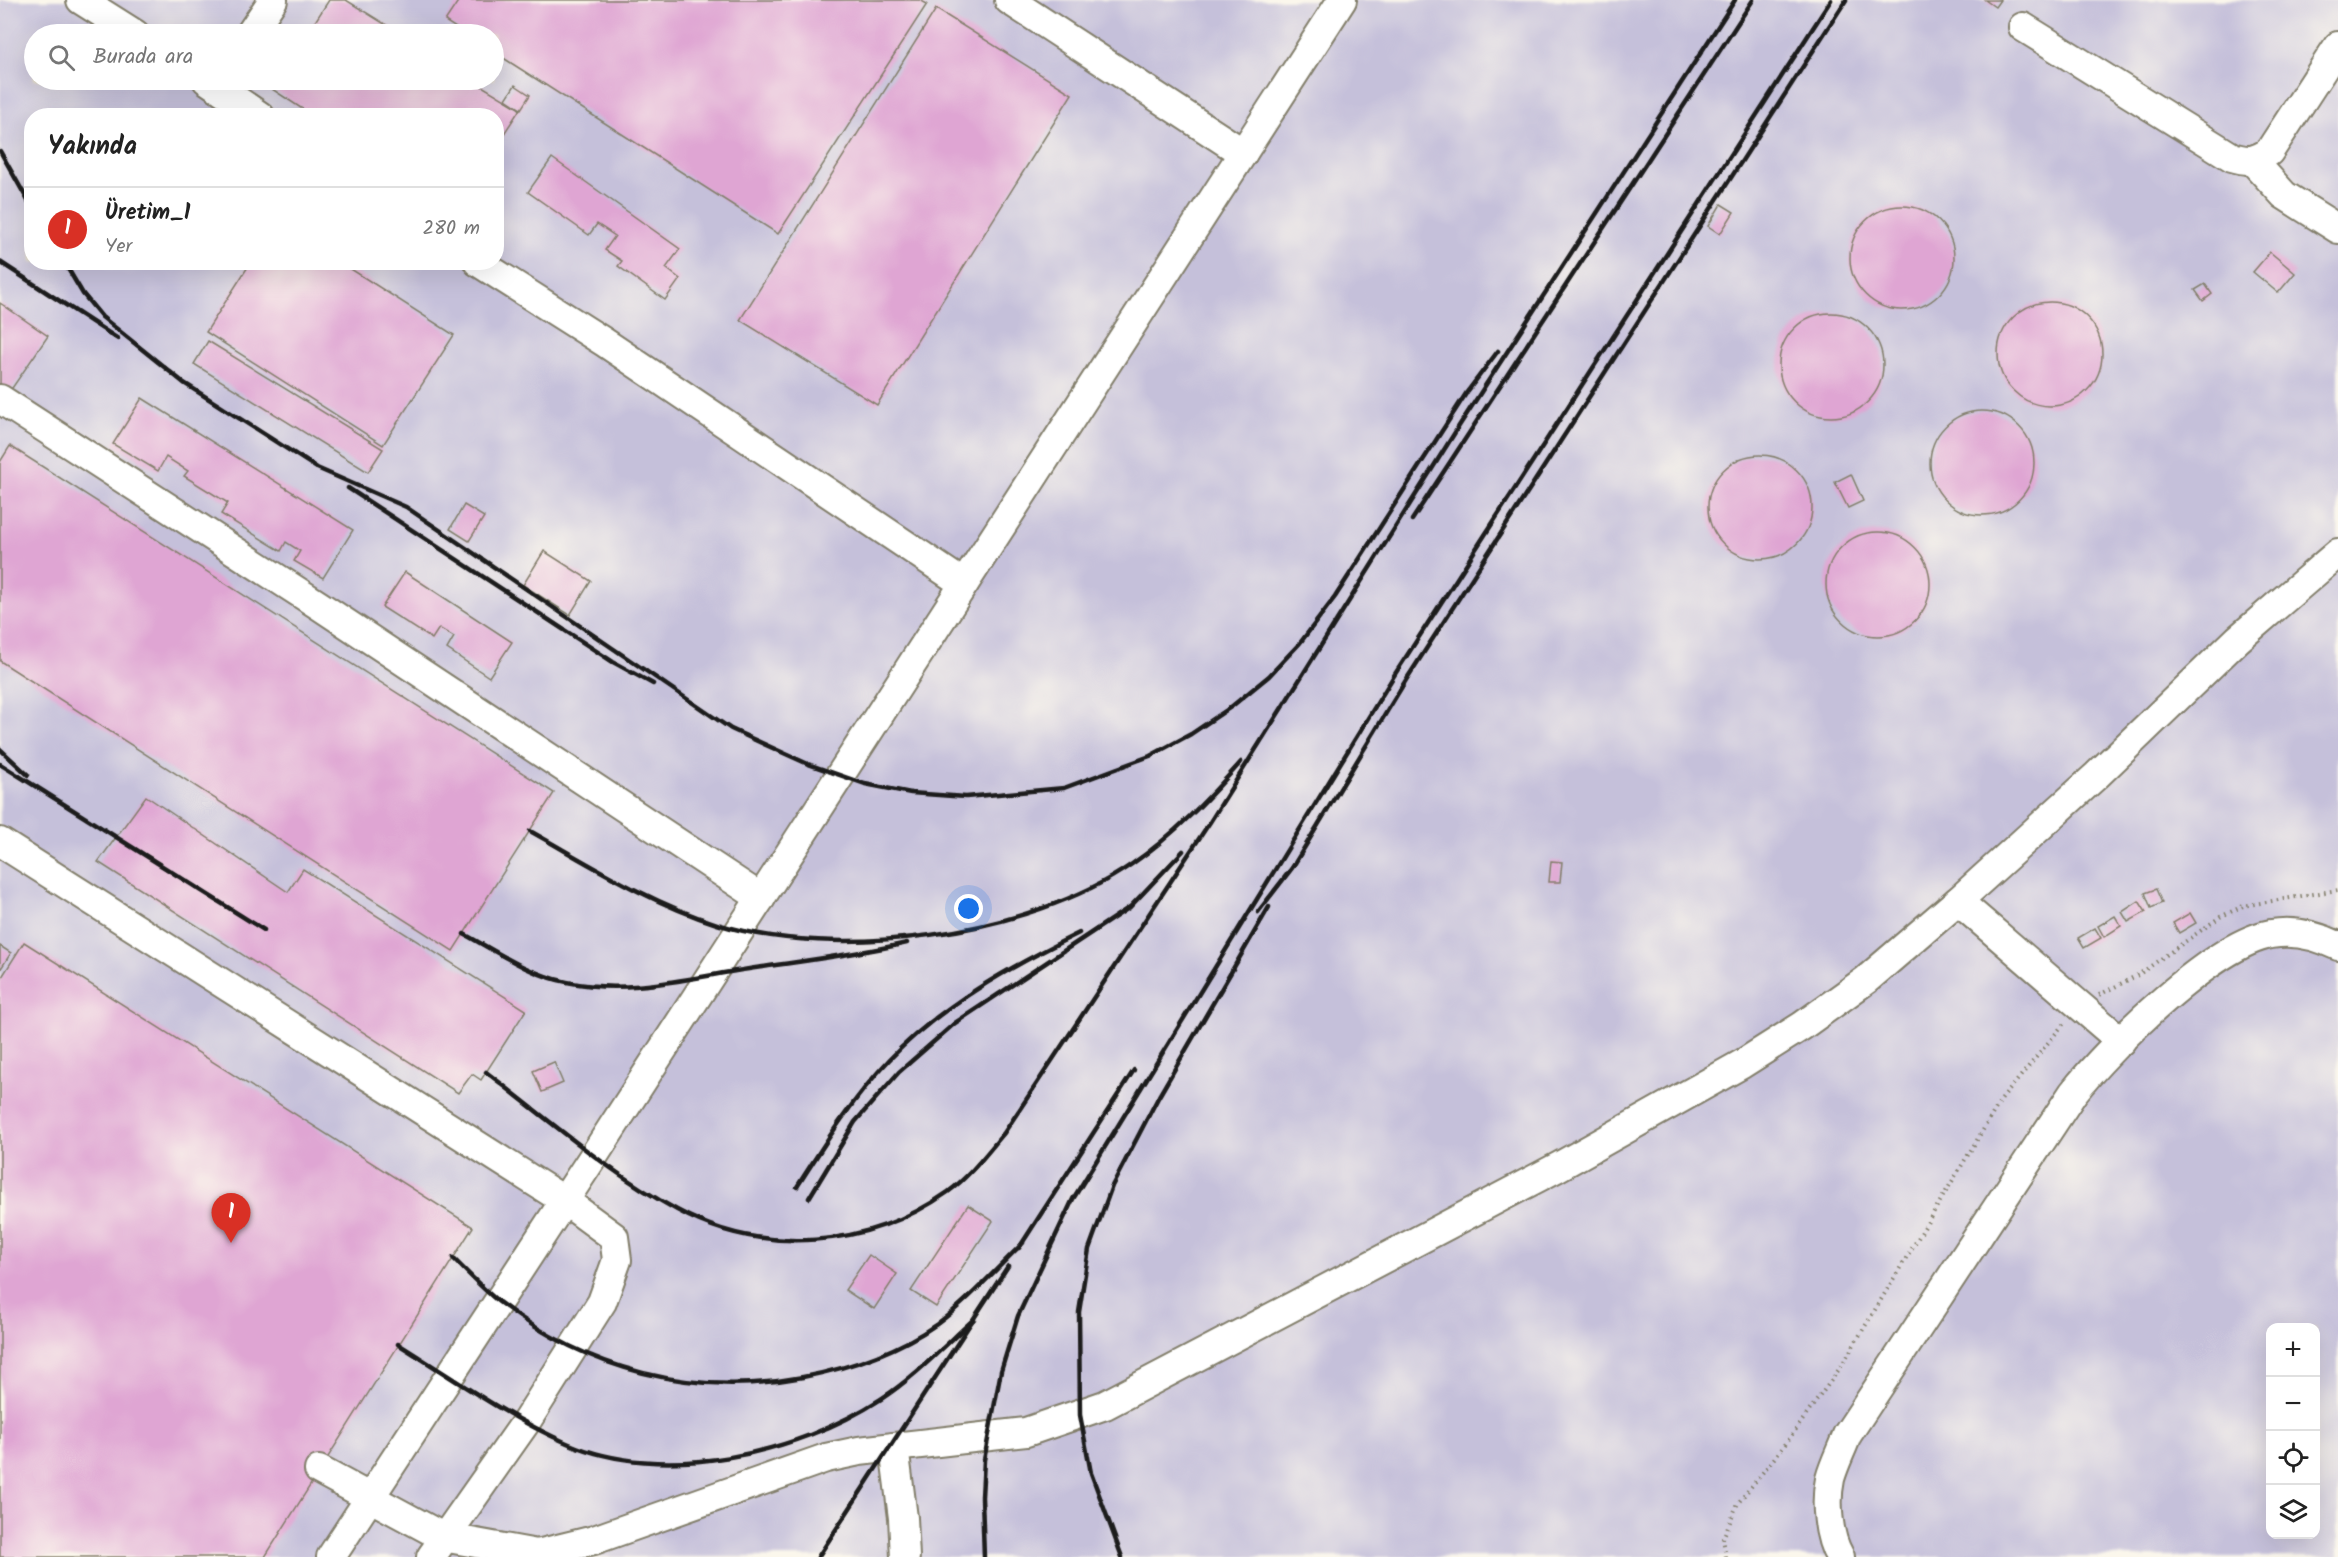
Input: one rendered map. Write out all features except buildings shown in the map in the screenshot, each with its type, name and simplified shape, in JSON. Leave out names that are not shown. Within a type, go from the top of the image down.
[{"type":"lane","points":[[81,0],[119,24]]},
{"type":"lane","points":[[257,24],[273,0]]},
{"type":"lane","points":[[1009,0],[1243,153]]},
{"type":"lane","points":[[331,1557],[565,1201],[1342,0]]},
{"type":"lane","points":[[2023,27],[2232,157],[2253,161],[2284,195],[2338,229]]},
{"type":"lane","points":[[2253,161],[2269,152],[2338,46]]},
{"type":"lane","points":[[226,90],[250,108]]},
{"type":"lane","points":[[491,270],[604,342],[964,584]]},
{"type":"lane","points":[[0,399],[340,619],[761,897]]},
{"type":"lane","points":[[319,1470],[370,1498],[437,1547],[486,1547],[537,1554],[594,1539],[826,1458],[859,1451],[1026,1432],[1106,1405],[1558,1167],[1742,1064],[1802,1026],[1866,980],[1958,901],[2097,775],[2238,639],[2338,554]]},
{"type":"lane","points":[[0,842],[565,1201],[614,1237],[617,1260],[602,1302],[526,1422],[437,1547]]},
{"type":"lane","points":[[1958,901],[2121,1041]]},
{"type":"lane","points":[[1840,1557],[1834,1548],[1828,1507],[1830,1479],[1847,1435],[2073,1093],[2094,1067],[2203,968],[2234,948],[2271,934],[2301,934],[2338,946]]},
{"type":"lane","points":[[894,1448],[903,1518],[905,1557]]},
{"type":"path","points":[[1726,1557],[1723,1538],[1737,1503],[1784,1446],[1840,1368],[2001,1100],[2080,1005]]},
{"type":"shaded area","points":[[0,0],[2338,0],[2338,1557],[0,1557]]},
{"type":"railway","points":[[486,1072],[579,1145],[652,1195],[677,1210],[710,1225],[745,1235],[780,1240],[815,1240],[850,1235],[884,1225],[917,1211],[956,1186],[1004,1133],[1210,822],[1459,426],[1735,0]]},
{"type":"railway","points":[[1412,520],[1753,0]]},
{"type":"railway","points":[[984,1557],[982,1497],[984,1460],[1001,1371],[1018,1316],[1073,1199],[1395,674],[1831,0]]},
{"type":"railway","points":[[1258,912],[1292,868],[1406,680],[1846,0]]},
{"type":"railway","points":[[0,151],[24,194]]},
{"type":"railway","points":[[0,262],[118,339]]},
{"type":"railway","points":[[69,270],[83,294],[102,317],[184,383],[317,468],[406,507],[731,729],[808,764],[865,784],[911,793],[966,797],[1064,788],[1150,756],[1191,734],[1231,707],[1269,676],[1300,643],[1335,597],[1467,392],[1498,351]]},
{"type":"railway","points":[[348,488],[613,662],[653,684]]},
{"type":"railway","points":[[0,749],[28,775]]},
{"type":"railway","points":[[530,831],[644,894],[717,924],[765,935],[818,940],[874,940],[931,935],[987,924],[1041,909],[1090,889],[1132,864],[1162,841],[1203,803],[1241,762]]},
{"type":"railway","points":[[0,764],[264,930]]},
{"type":"railway","points":[[809,1198],[855,1122],[899,1072],[955,1023],[1130,907],[1183,851]]},
{"type":"railway","points":[[1122,1557],[1091,1473],[1080,1415],[1079,1312],[1089,1249],[1112,1186],[1159,1096],[1269,907]]},
{"type":"railway","points":[[797,1187],[863,1090],[909,1040],[978,988],[1079,933]]},
{"type":"railway","points":[[464,934],[514,962],[553,979],[590,986],[613,987],[658,984],[907,943]]},
{"type":"railway","points":[[1019,1248],[1134,1070]]},
{"type":"railway","points":[[453,1258],[499,1302],[533,1326],[605,1361],[643,1373],[682,1380],[721,1384],[762,1383],[838,1369],[873,1358],[906,1343],[948,1315],[1023,1243]]},
{"type":"railway","points":[[818,1557],[1008,1266]]},
{"type":"railway","points":[[398,1344],[502,1409],[567,1443],[604,1455],[644,1462],[686,1462],[728,1457],[770,1448],[810,1435],[847,1418],[881,1399],[906,1381],[974,1319]]},
{"type":"place","name":"Üretim_1","points":[[231,1243]]}]
